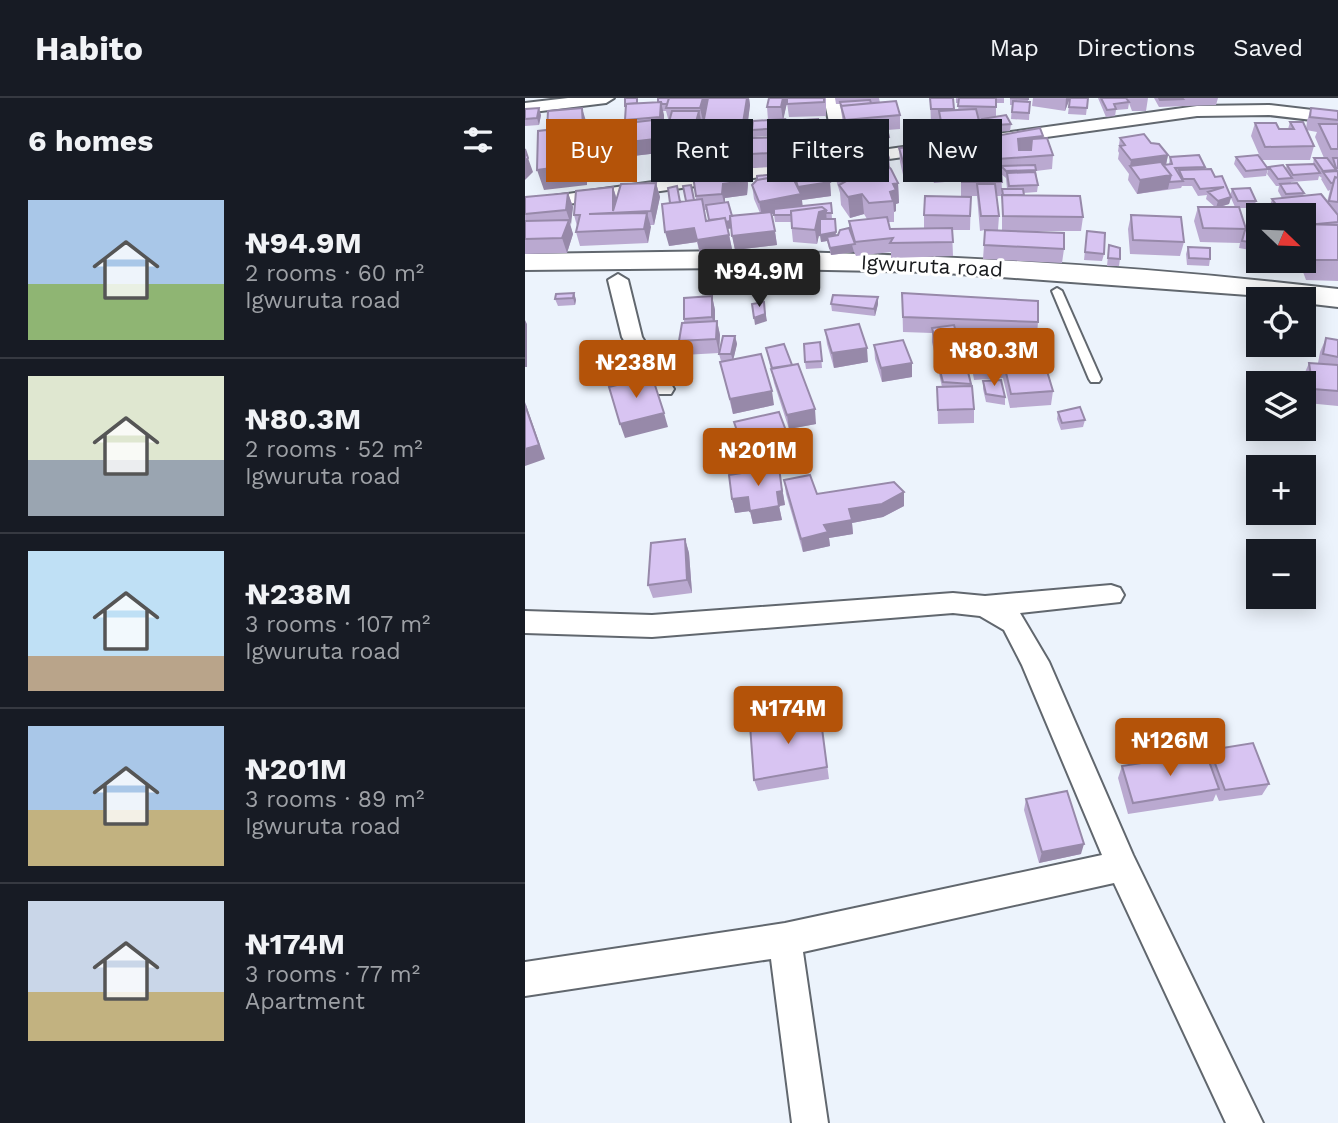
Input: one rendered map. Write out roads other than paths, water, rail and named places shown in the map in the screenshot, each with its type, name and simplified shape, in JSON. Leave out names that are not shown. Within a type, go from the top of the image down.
[{"type":"main road","name":"Igwuruta road","points":[[525,262],[715,258],[937,264],[1338,298]]},
{"type":"main road","name":"Igwuruta road","points":[[525,282],[789,281],[1057,292],[1246,309]]},
{"type":"main road","points":[[1316,315],[1338,318]]},
{"type":"street","points":[[525,108],[606,98]]},
{"type":"street","points":[[832,98],[837,119]]},
{"type":"street","points":[[889,156],[1197,111],[1266,104],[1338,118]]},
{"type":"street","points":[[525,205],[767,173]]},
{"type":"street","points":[[618,280],[632,337],[663,389]]},
{"type":"street","points":[[525,622],[652,626],[953,603],[985,606],[1111,595]]},
{"type":"street","points":[[985,606],[1013,622],[1035,662],[1122,866],[1245,1123]]},
{"type":"street","points":[[525,979],[785,940],[1122,866]]},
{"type":"street","points":[[785,940],[810,1123]]},
{"type":"lane","points":[[1057,292],[1095,379]]}]
